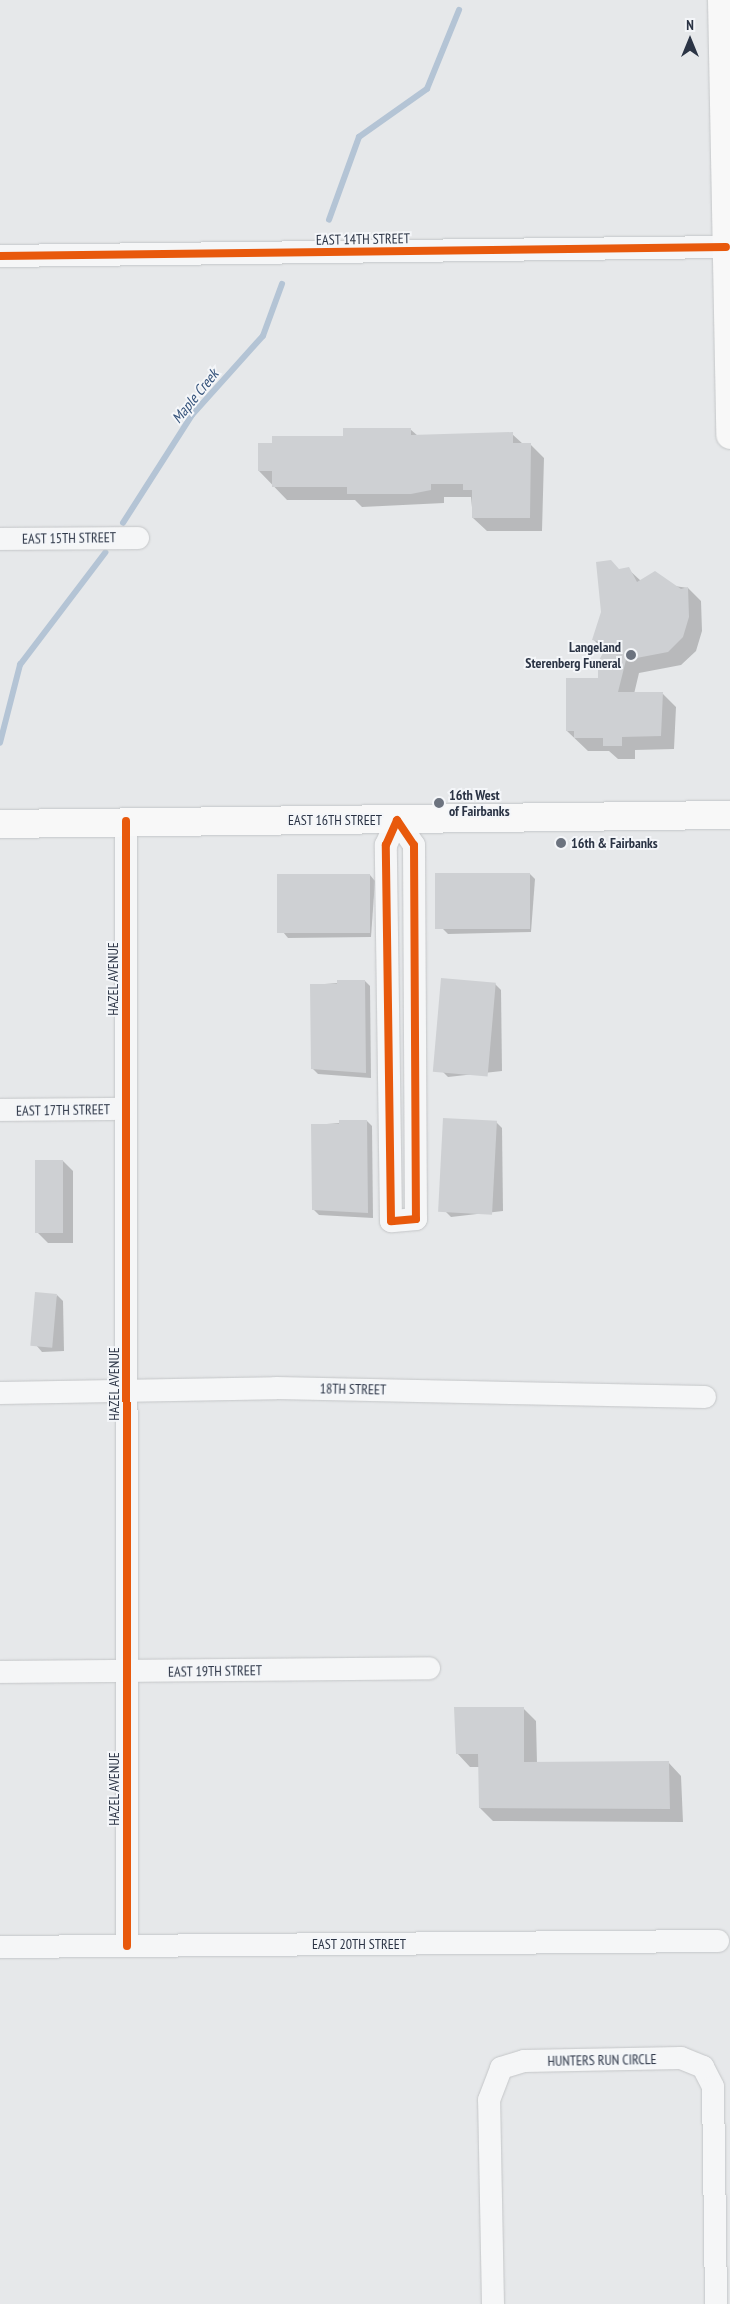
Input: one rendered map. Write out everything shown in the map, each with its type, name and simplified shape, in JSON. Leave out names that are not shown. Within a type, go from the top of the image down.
[{"type":"main road","points":[[722,0],[730,435]]},
{"type":"main road","name":"EAST 16TH STREET","points":[[0,824],[730,815]]},
{"type":"street","name":"EAST 14TH STREET","points":[[0,256],[726,247]]},
{"type":"street","name":"EAST 15TH STREET","points":[[0,539],[138,538]]},
{"type":"street","points":[[397,820],[414,845],[416,1219],[391,1221],[386,845],[397,820]]},
{"type":"street","name":"HAZEL AVENUE","points":[[126,821],[127,1946]]},
{"type":"street","name":"EAST 17TH STREET","points":[[0,1110],[125,1109]]},
{"type":"street","name":"18TH STREET","points":[[0,1393],[126,1388],[705,1396]]},
{"type":"street","name":"EAST 19TH STREET","points":[[0,1672],[429,1668]]},
{"type":"street","name":"EAST 20TH STREET","points":[[0,1947],[718,1941]]},
{"type":"street","name":"HUNTERS RUN CIRCLE","points":[[493,2304],[489,2100],[501,2068],[524,2061],[681,2058],[703,2067],[713,2087],[716,2304]]},
{"type":"building","points":[[343,428],[411,428],[411,435],[513,432],[513,443],[531,443],[530,518],[472,518],[472,490],[463,490],[463,484],[431,484],[431,490],[411,494],[347,494],[347,487],[272,487],[272,471],[258,471],[258,443],[272,443],[272,436],[343,436]]},
{"type":"building","name":"Langeland Sterenberg Funeral","points":[[611,560],[619,569],[629,567],[637,582],[655,571],[681,589],[688,587],[689,617],[683,637],[668,652],[626,660],[618,692],[663,692],[661,736],[622,737],[622,746],[603,746],[603,738],[574,738],[574,731],[566,731],[566,678],[598,678],[598,662],[608,644],[592,640],[601,612],[596,562]]},
{"type":"building","points":[[435,873],[530,873],[530,929],[435,929]]},
{"type":"building","points":[[277,874],[370,874],[370,933],[277,933]]},
{"type":"building","points":[[441,978],[496,983],[488,1076],[433,1072]]},
{"type":"building","points":[[337,980],[365,980],[366,1073],[311,1069],[310,984],[337,984]]},
{"type":"building","points":[[443,1118],[497,1121],[492,1215],[438,1212]]},
{"type":"building","points":[[339,1120],[367,1120],[368,1213],[312,1210],[311,1124],[339,1124]]},
{"type":"building","points":[[35,1160],[63,1160],[63,1233],[35,1233]]},
{"type":"building","points":[[35,1292],[57,1294],[52,1348],[30,1346]]},
{"type":"building","points":[[454,1707],[524,1707],[524,1762],[669,1761],[670,1809],[479,1808],[478,1754],[456,1754]]},
{"type":"waterway","name":"Maple Creek","points":[[329,220],[359,137],[427,89],[459,10]]},
{"type":"waterway","name":"Maple Creek","points":[[123,523],[192,415],[263,336],[282,284]]},
{"type":"waterway","name":"Maple Creek","points":[[0,743],[20,665],[105,553]]},
{"type":"cycle path","points":[[0,256],[726,247]]},
{"type":"cycle path","points":[[397,820],[414,845],[416,1219],[391,1221],[386,845],[397,820]]},
{"type":"cycle path","points":[[126,821],[127,1946]]},
{"type":"place","name":"Langeland Sterenberg Funeral","points":[[631,655]]},
{"type":"place","name":"16th West of Fairbanks","points":[[439,803]]},
{"type":"place","name":"16th & Fairbanks","points":[[561,843]]}]
